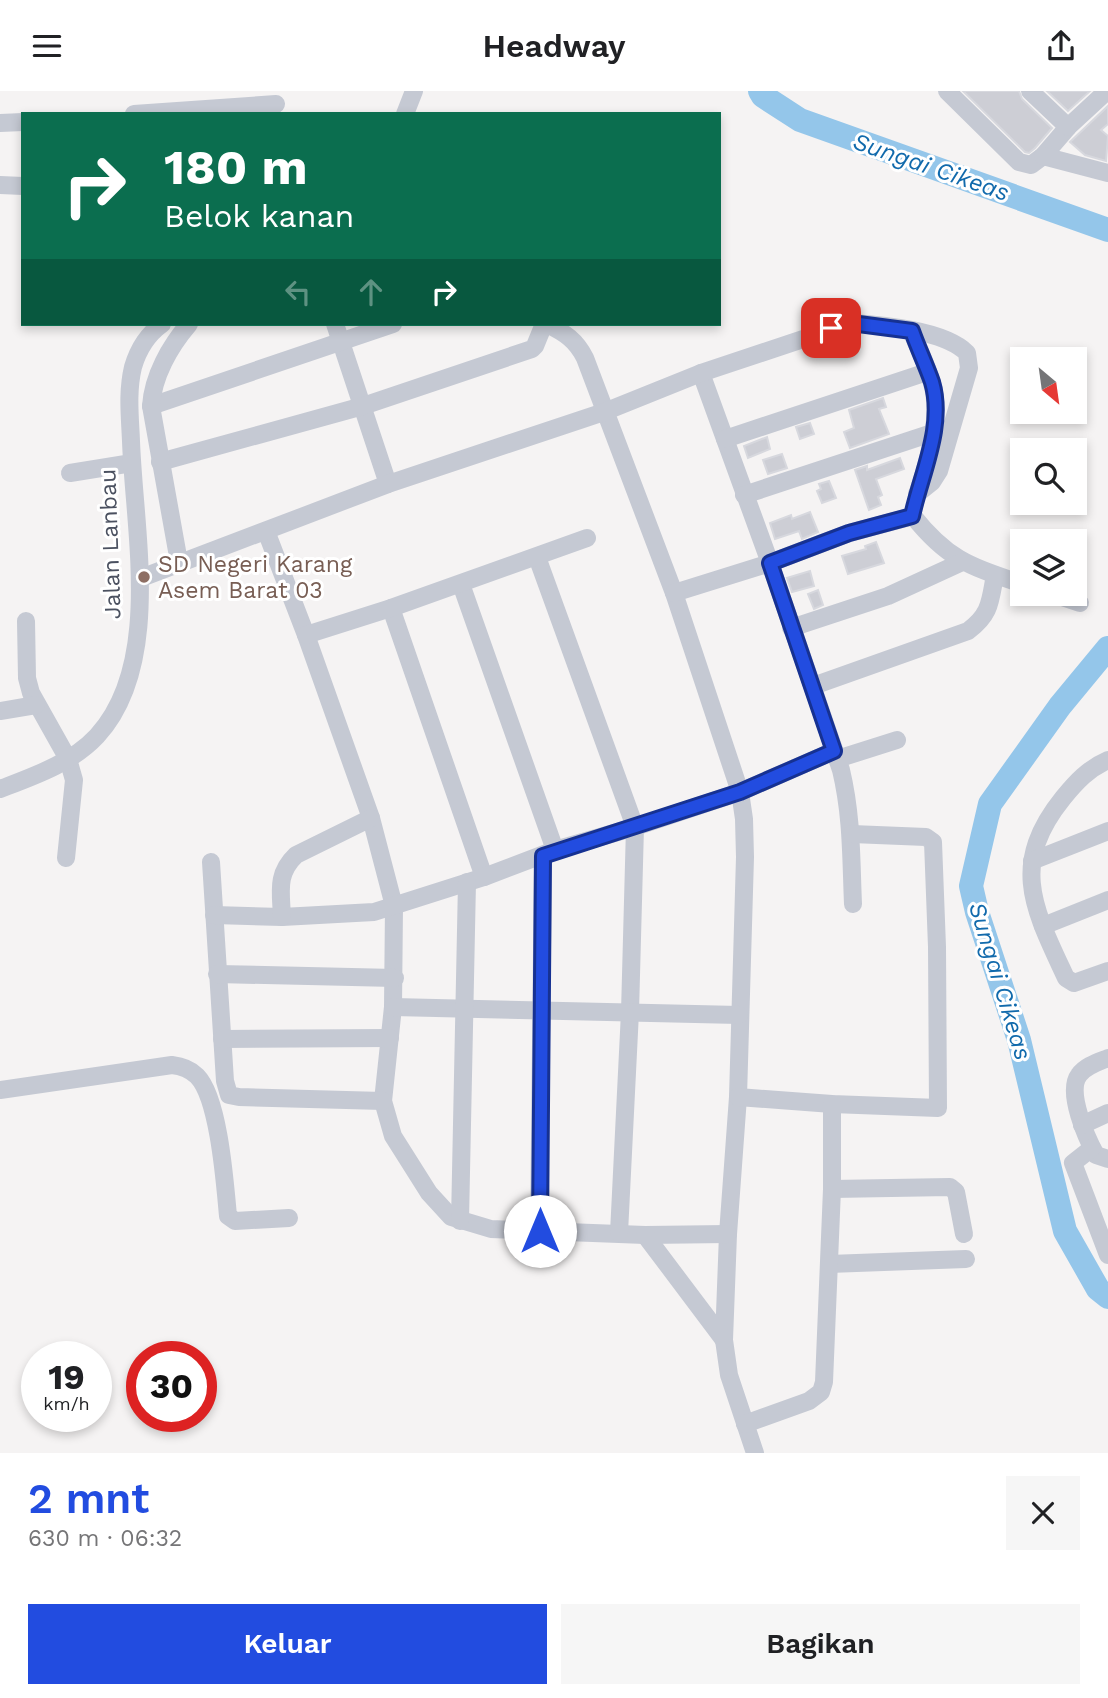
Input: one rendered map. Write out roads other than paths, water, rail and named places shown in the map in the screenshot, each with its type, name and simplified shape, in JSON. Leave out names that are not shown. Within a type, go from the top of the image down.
[{"type":"street","points":[[406,112],[414,91]]},
{"type":"street","points":[[947,91],[1019,162],[1031,165],[1107,91]]},
{"type":"street","points":[[1030,91],[1068,127]]},
{"type":"street","points":[[160,112],[276,103]]},
{"type":"street","points":[[0,123],[21,122]]},
{"type":"street","points":[[1043,156],[1108,173]]},
{"type":"street","points":[[0,185],[21,186]]},
{"type":"street","points":[[141,578],[388,484],[604,412],[701,373],[851,323],[949,339],[967,353],[970,361],[939,471],[932,482],[917,494]]},
{"type":"street","name":"Jalan Lanbau","points":[[0,789],[40,774],[68,759],[96,738],[115,712],[132,662],[138,631],[141,578],[129,391],[134,365],[154,326]]},
{"type":"street","points":[[178,562],[151,406],[152,395],[167,353],[187,326]]},
{"type":"street","points":[[336,326],[388,484]]},
{"type":"street","points":[[151,406],[387,326]]},
{"type":"street","points":[[160,462],[362,406],[532,349],[536,347],[545,326]]},
{"type":"street","points":[[550,326],[570,335],[579,345],[674,593],[740,792],[745,848],[737,1097],[724,1341],[729,1375],[755,1453]]},
{"type":"street","points":[[912,331],[934,397],[932,433],[912,516]]},
{"type":"street","points":[[724,439],[927,372]]},
{"type":"street","points":[[701,373],[836,755],[848,797],[852,834],[853,904]]},
{"type":"street","points":[[744,495],[932,433]]},
{"type":"street","points":[[70,473],[132,463]]},
{"type":"street","points":[[674,593],[770,563],[849,533],[912,516]]},
{"type":"street","points":[[912,516],[929,535],[962,562],[1010,580]]},
{"type":"street","points":[[267,531],[370,818],[394,906],[395,978],[383,1101],[393,1136],[419,1177],[451,1217],[491,1229],[645,1235],[728,1234]]},
{"type":"street","points":[[306,635],[461,584],[587,538]]},
{"type":"street","points":[[537,557],[635,827],[630,1012],[619,1233]]},
{"type":"street","points":[[791,628],[888,596],[962,562]]},
{"type":"street","points":[[813,686],[968,631],[989,609],[995,575]]},
{"type":"street","points":[[461,584],[549,853],[541,1011],[540,1231]]},
{"type":"street","points":[[391,608],[476,879],[466,1009],[460,1221]]},
{"type":"street","points":[[26,621],[27,678],[36,705],[68,759],[74,780],[65,858]]},
{"type":"street","points":[[0,711],[36,705]]},
{"type":"street","points":[[214,915],[349,915],[394,906],[740,792],[836,755],[897,740]]},
{"type":"street","points":[[1108,760],[1094,767],[1078,781],[1056,807],[1036,843],[1031,861],[1032,895],[1043,926],[1069,981],[1080,982],[1108,971]]},
{"type":"street","points":[[282,917],[281,885],[283,870],[288,863],[296,855],[370,818]]},
{"type":"street","points":[[1031,861],[1108,831]]},
{"type":"street","points":[[737,1097],[938,1108],[933,842],[926,837],[852,834]]},
{"type":"street","points":[[211,862],[222,1039],[226,1089],[229,1095],[383,1101]]},
{"type":"street","points":[[1043,926],[1108,900]]},
{"type":"street","points":[[217,974],[395,978]]},
{"type":"street","points":[[393,1007],[739,1015]]},
{"type":"street","points":[[222,1039],[390,1038]]},
{"type":"street","points":[[1108,1058],[1079,1074],[1076,1081],[1077,1105],[1082,1125],[1092,1149],[1099,1157],[1108,1159]]},
{"type":"street","points":[[0,1090],[172,1065],[186,1069],[202,1083],[215,1123],[222,1157],[228,1216],[235,1221],[289,1218]]},
{"type":"street","points":[[745,1424],[809,1401],[821,1392],[824,1382],[832,1189],[832,1104]]},
{"type":"street","points":[[1082,1125],[1108,1113]]},
{"type":"street","points":[[1092,1149],[1073,1163],[1108,1255]]},
{"type":"street","points":[[832,1189],[950,1187],[956,1192],[964,1234]]},
{"type":"street","points":[[645,1235],[724,1341]]},
{"type":"street","points":[[829,1264],[966,1259]]},
{"type":"waterway","name":"Sungai Cikeas","points":[[760,91],[763,96],[800,120],[1108,230]]},
{"type":"waterway","name":"Sungai Cikeas","points":[[1108,648],[1060,706],[990,804],[971,886],[1019,1040],[1065,1231],[1098,1289],[1108,1297]]},
{"type":"place","name":"SD Negeri Karang Asem Barat 03","points":[[144,577]]}]
